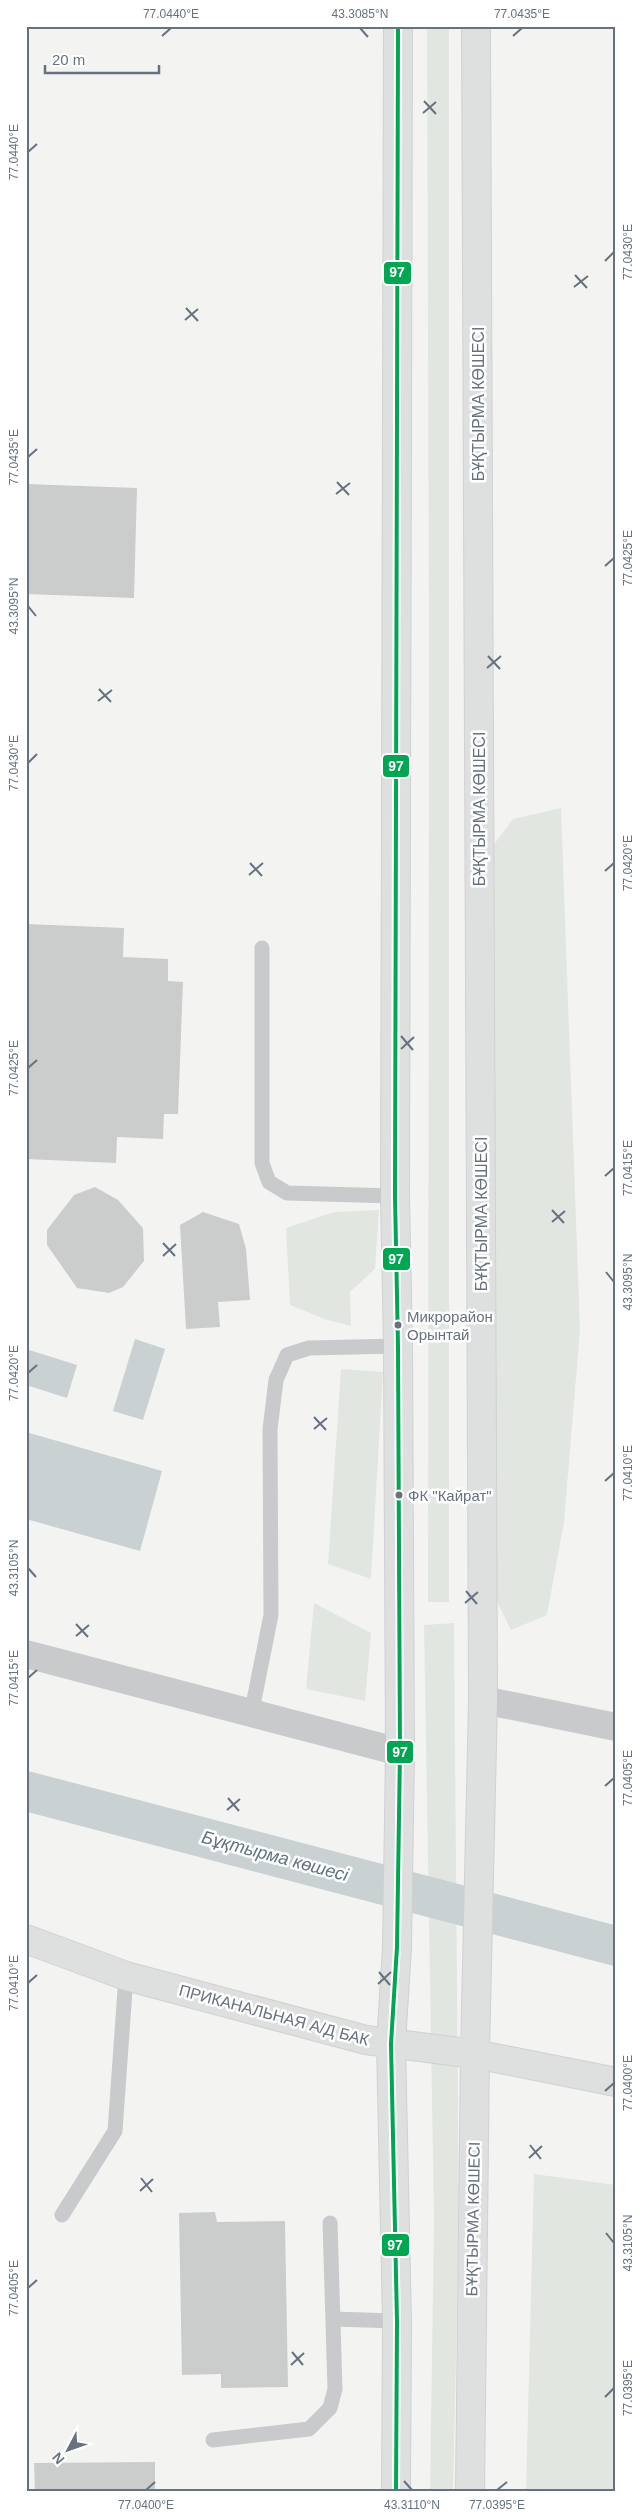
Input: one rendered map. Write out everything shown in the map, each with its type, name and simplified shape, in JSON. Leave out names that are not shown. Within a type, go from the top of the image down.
[{"type":"main road","points":[[396,2492],[396,2321],[392,2044],[400,1791],[398,1346],[395,1196],[398,26]]},
{"type":"main road","name":"БҰҚТЫРМА КӨШЕСІ","points":[[470,2492],[475,2054],[483,1700],[476,26]]},
{"type":"main road","name":"ПРИКАНАЛЬНАЯ А/Д БАК","points":[[26,1939],[126,1976],[366,2040],[475,2054],[616,2082]]},
{"type":"street","points":[[26,1654],[252,1715],[400,1752]]},
{"type":"street","points":[[483,1700],[616,1727]]},
{"type":"lane","points":[[262,948],[262,1163],[269,1182],[287,1193],[395,1196]]},
{"type":"lane","points":[[252,1715],[271,1615],[270,1429],[276,1380],[287,1355],[302,1350],[398,1346]]},
{"type":"lane","points":[[62,2215],[115,2131],[126,1976]]},
{"type":"lane","points":[[212,2440],[309,2429],[322,2419],[330,2408],[335,2389],[330,2223]]},
{"type":"lane","points":[[333,2319],[396,2321]]},
{"type":"shaded area","points":[[427,26],[449,26],[449,1602],[428,1602],[429,651]]},
{"type":"shaded area","points":[[561,808],[580,1330],[564,1522],[547,1615],[511,1630],[493,1593],[489,851],[513,819]]},
{"type":"shaded area","points":[[379,1210],[375,1269],[350,1292],[351,1326],[327,1320],[290,1305],[286,1228],[334,1212]]},
{"type":"shaded area","points":[[135,1339],[165,1349],[143,1420],[113,1411]]},
{"type":"shaded area","points":[[26,1349],[77,1365],[67,1398],[26,1385]]},
{"type":"shaded area","points":[[341,1369],[383,1372],[371,1579],[328,1564]]},
{"type":"shaded area","points":[[26,1432],[162,1471],[140,1551],[26,1519]]},
{"type":"shaded area","points":[[314,1603],[371,1633],[365,1701],[306,1689]]},
{"type":"shaded area","points":[[454,1623],[459,2222],[453,2492],[430,2492],[434,2219],[424,1625]]},
{"type":"shaded area","points":[[534,2174],[616,2185],[616,2492],[526,2492]]},
{"type":"building","points":[[26,484],[137,488],[134,598],[26,594]]},
{"type":"building","points":[[26,924],[124,928],[123,957],[168,959],[168,981],[183,982],[178,1114],[164,1114],[163,1139],[117,1137],[116,1163],[26,1159]]},
{"type":"building","points":[[95,1187],[118,1200],[143,1228],[144,1261],[123,1287],[109,1293],[77,1288],[47,1245],[47,1230],[74,1195]]},
{"type":"building","points":[[203,1212],[239,1224],[246,1249],[250,1300],[218,1302],[220,1327],[186,1329],[180,1225]]},
{"type":"building","points":[[215,2212],[217,2222],[285,2221],[288,2387],[221,2388],[221,2374],[182,2375],[179,2213]]},
{"type":"building","points":[[155,2462],[155,2492],[35,2492],[34,2463]]},
{"type":"waterway","name":"Бұқтырма көшесі","points":[[26,1791],[616,1946]]},
{"type":"transit line","name":"97","points":[[396,2492],[397,2321],[391,2044],[397,1947],[400,1752],[398,1346],[395,1196],[398,26]]},
{"type":"place","name":"Микрорайон Орынтай","points":[[398,1325]]},
{"type":"place","name":"ФК \"Кайрат\"","points":[[399,1495]]}]
